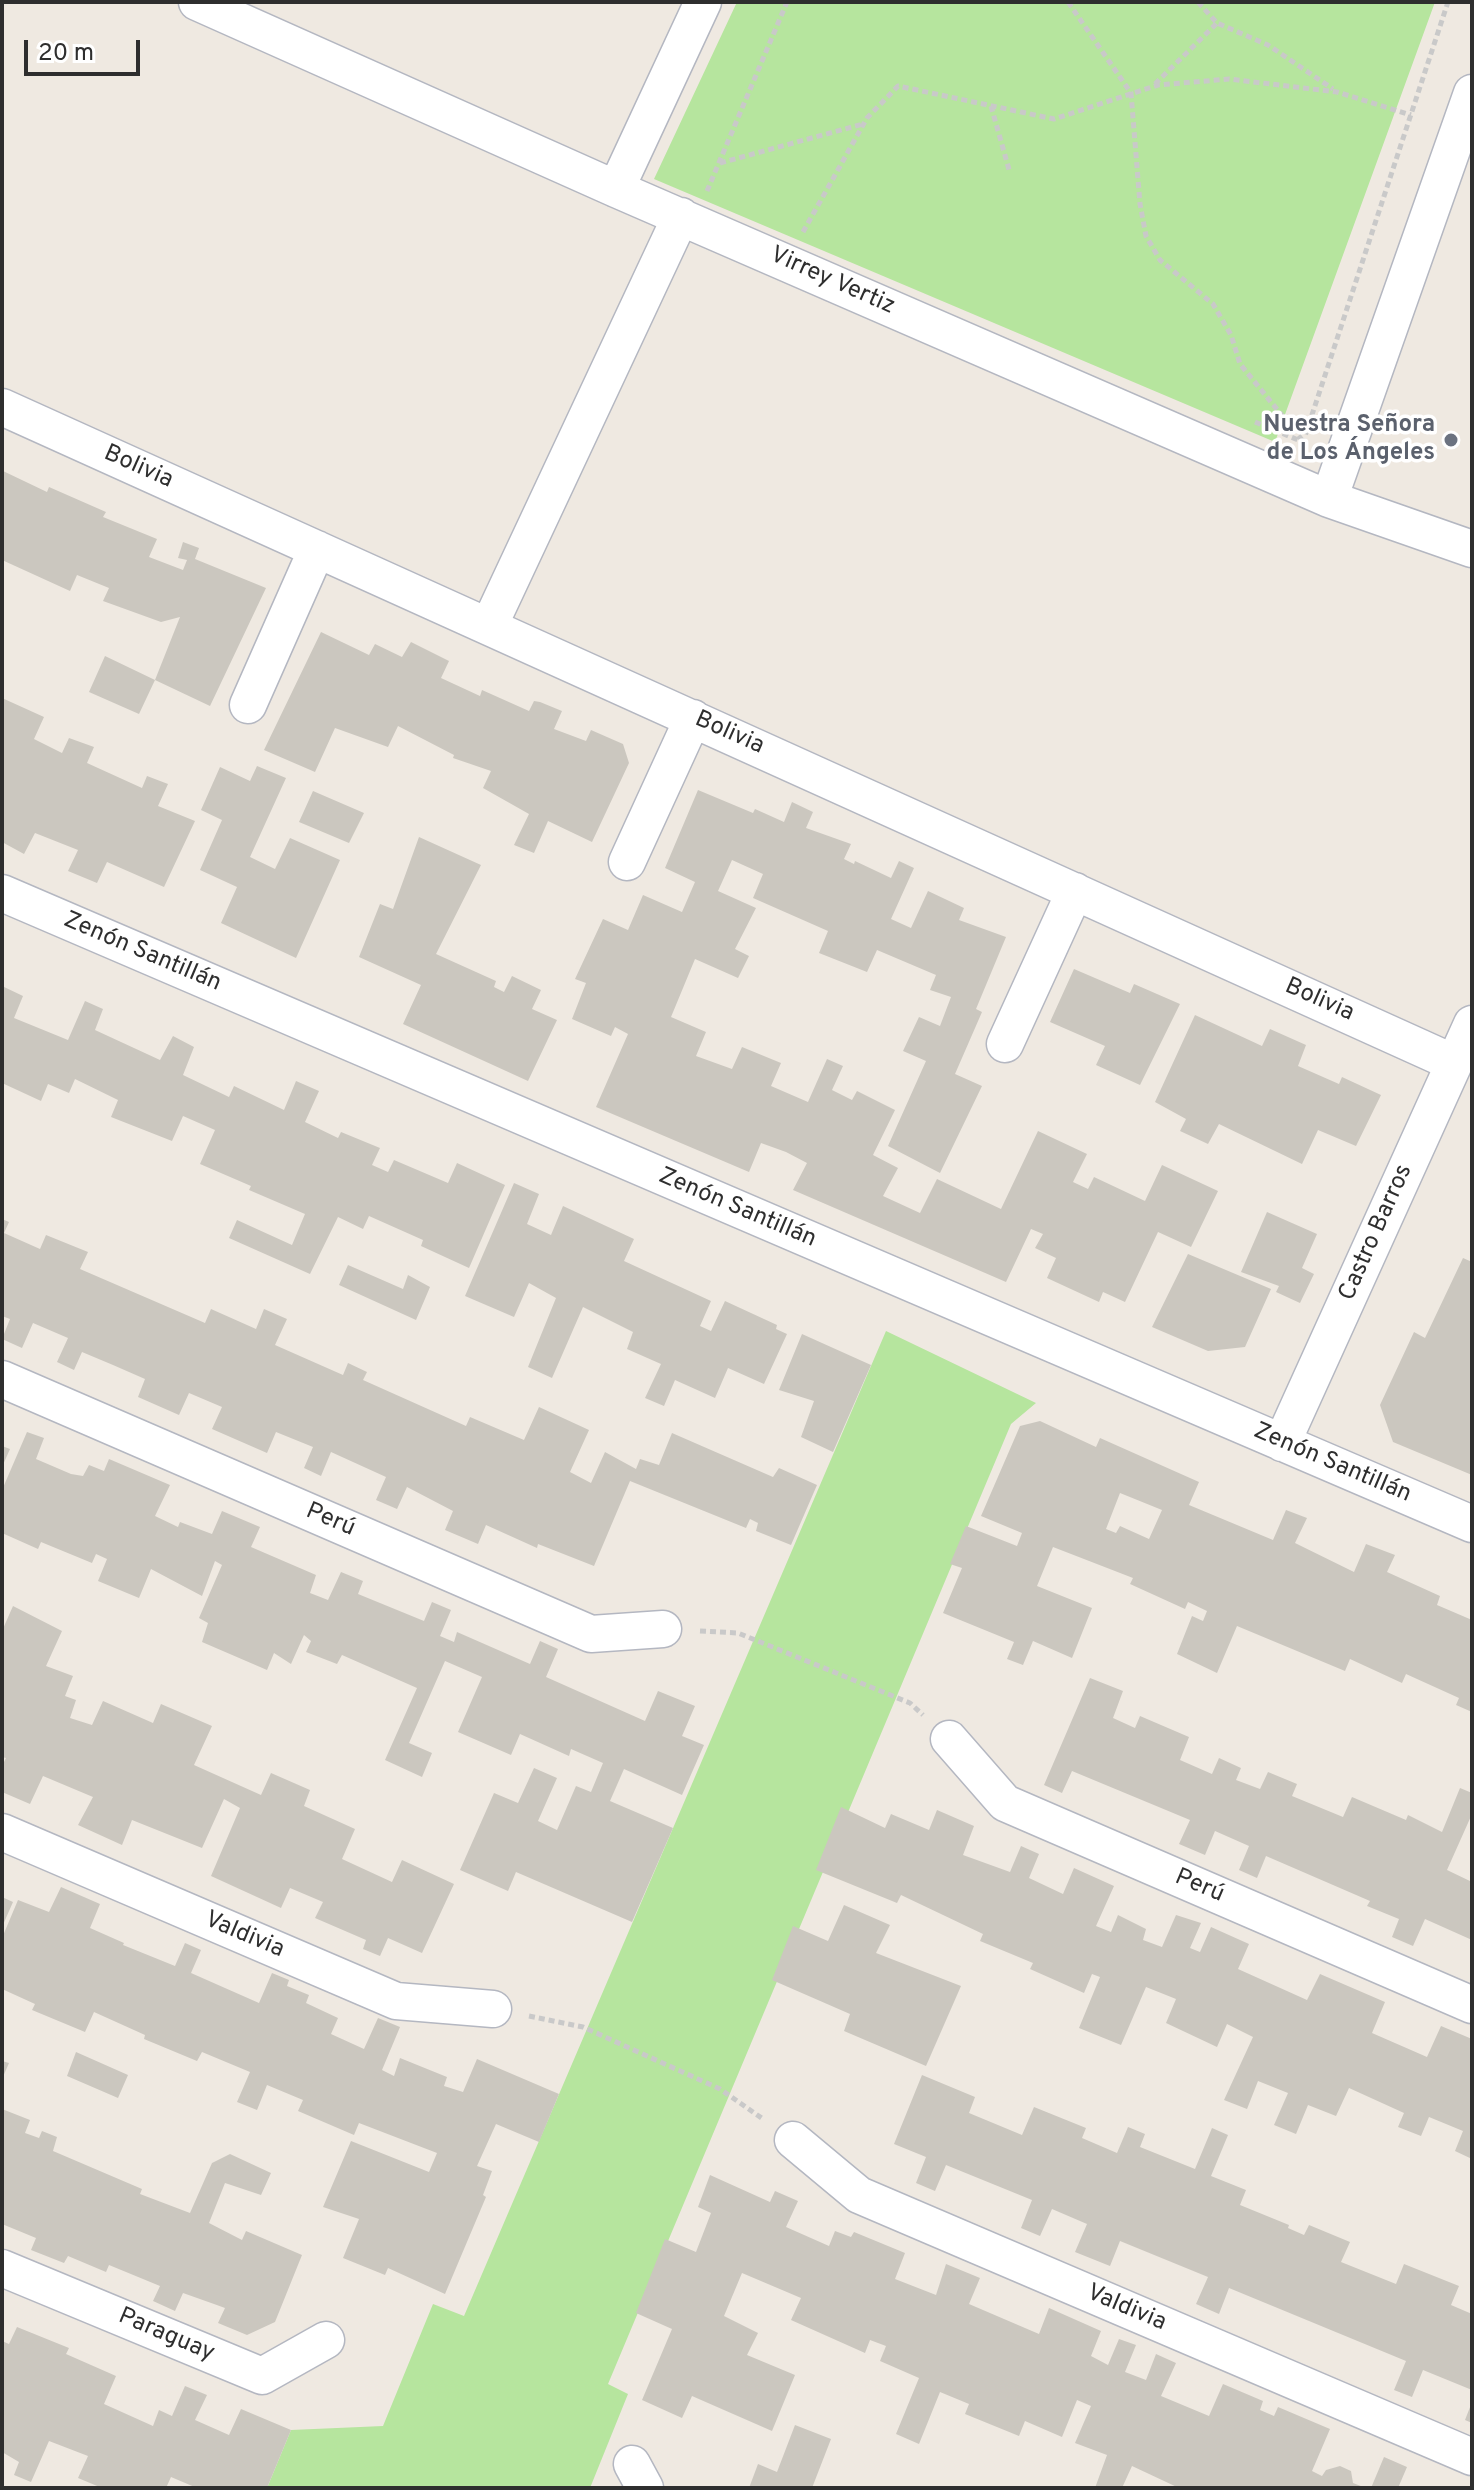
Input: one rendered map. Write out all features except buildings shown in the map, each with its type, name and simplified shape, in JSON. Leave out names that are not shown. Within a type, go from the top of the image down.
[{"type":"street","name":"Virrey Vertiz","points":[[197,2],[616,189],[692,209],[1329,499],[1472,549]]},
{"type":"street","points":[[616,189],[703,2]]},
{"type":"street","points":[[1329,499],[1472,93]]},
{"type":"street","points":[[489,626],[692,209]]},
{"type":"street","name":"Bolivia","points":[[2,407],[1454,1063]]},
{"type":"street","points":[[248,705],[317,549]]},
{"type":"street","points":[[627,862],[693,718]]},
{"type":"street","points":[[1005,1044],[1075,891]]},
{"type":"street","name":"Zenón Santillán","points":[[2,893],[1472,1524]]},
{"type":"street","name":"Castro Barros","points":[[1282,1443],[1472,1024]]},
{"type":"street","name":"Perú","points":[[2,1379],[591,1634],[663,1629]]},
{"type":"street","name":"Perú","points":[[949,1739],[1005,1803],[1472,2005]]},
{"type":"street","name":"Valdivia","points":[[2,1832],[396,2001],[493,2009]]},
{"type":"street","name":"Valdivia","points":[[793,2140],[859,2195],[1472,2457]]},
{"type":"street","name":"Paraguay","points":[[2,2268],[262,2376],[326,2340]]},
{"type":"path","points":[[692,209],[719,163],[787,2]]},
{"type":"path","points":[[1068,2],[1131,93],[1140,204],[1146,236],[1160,260],[1213,304],[1231,335],[1240,364],[1303,442]]},
{"type":"path","points":[[1198,2],[1217,23],[1268,45],[1337,92]]},
{"type":"path","points":[[1303,442],[1448,2]]},
{"type":"path","points":[[1153,86],[1217,23]]},
{"type":"path","points":[[799,240],[863,124],[898,86],[1054,119],[1153,86],[1229,79],[1337,92],[1411,115]]},
{"type":"path","points":[[991,106],[1010,173]]},
{"type":"path","points":[[719,163],[863,124]]},
{"type":"path","points":[[1244,418],[1303,442]]},
{"type":"path","points":[[663,1629],[738,1633],[910,1703],[949,1739]]},
{"type":"path","points":[[493,2009],[583,2027],[720,2089],[793,2140]]},
{"type":"green space","points":[[737,2],[1435,2],[1275,442],[654,179]]},
{"type":"green space","points":[[886,1331],[1036,1403],[1011,1424],[608,2384],[628,2394],[590,2488],[267,2488],[291,2430],[383,2426],[433,2304],[464,2316]]},
{"type":"place","name":"Nuestra Señora de Los Ángeles","points":[[1451,440]]}]
